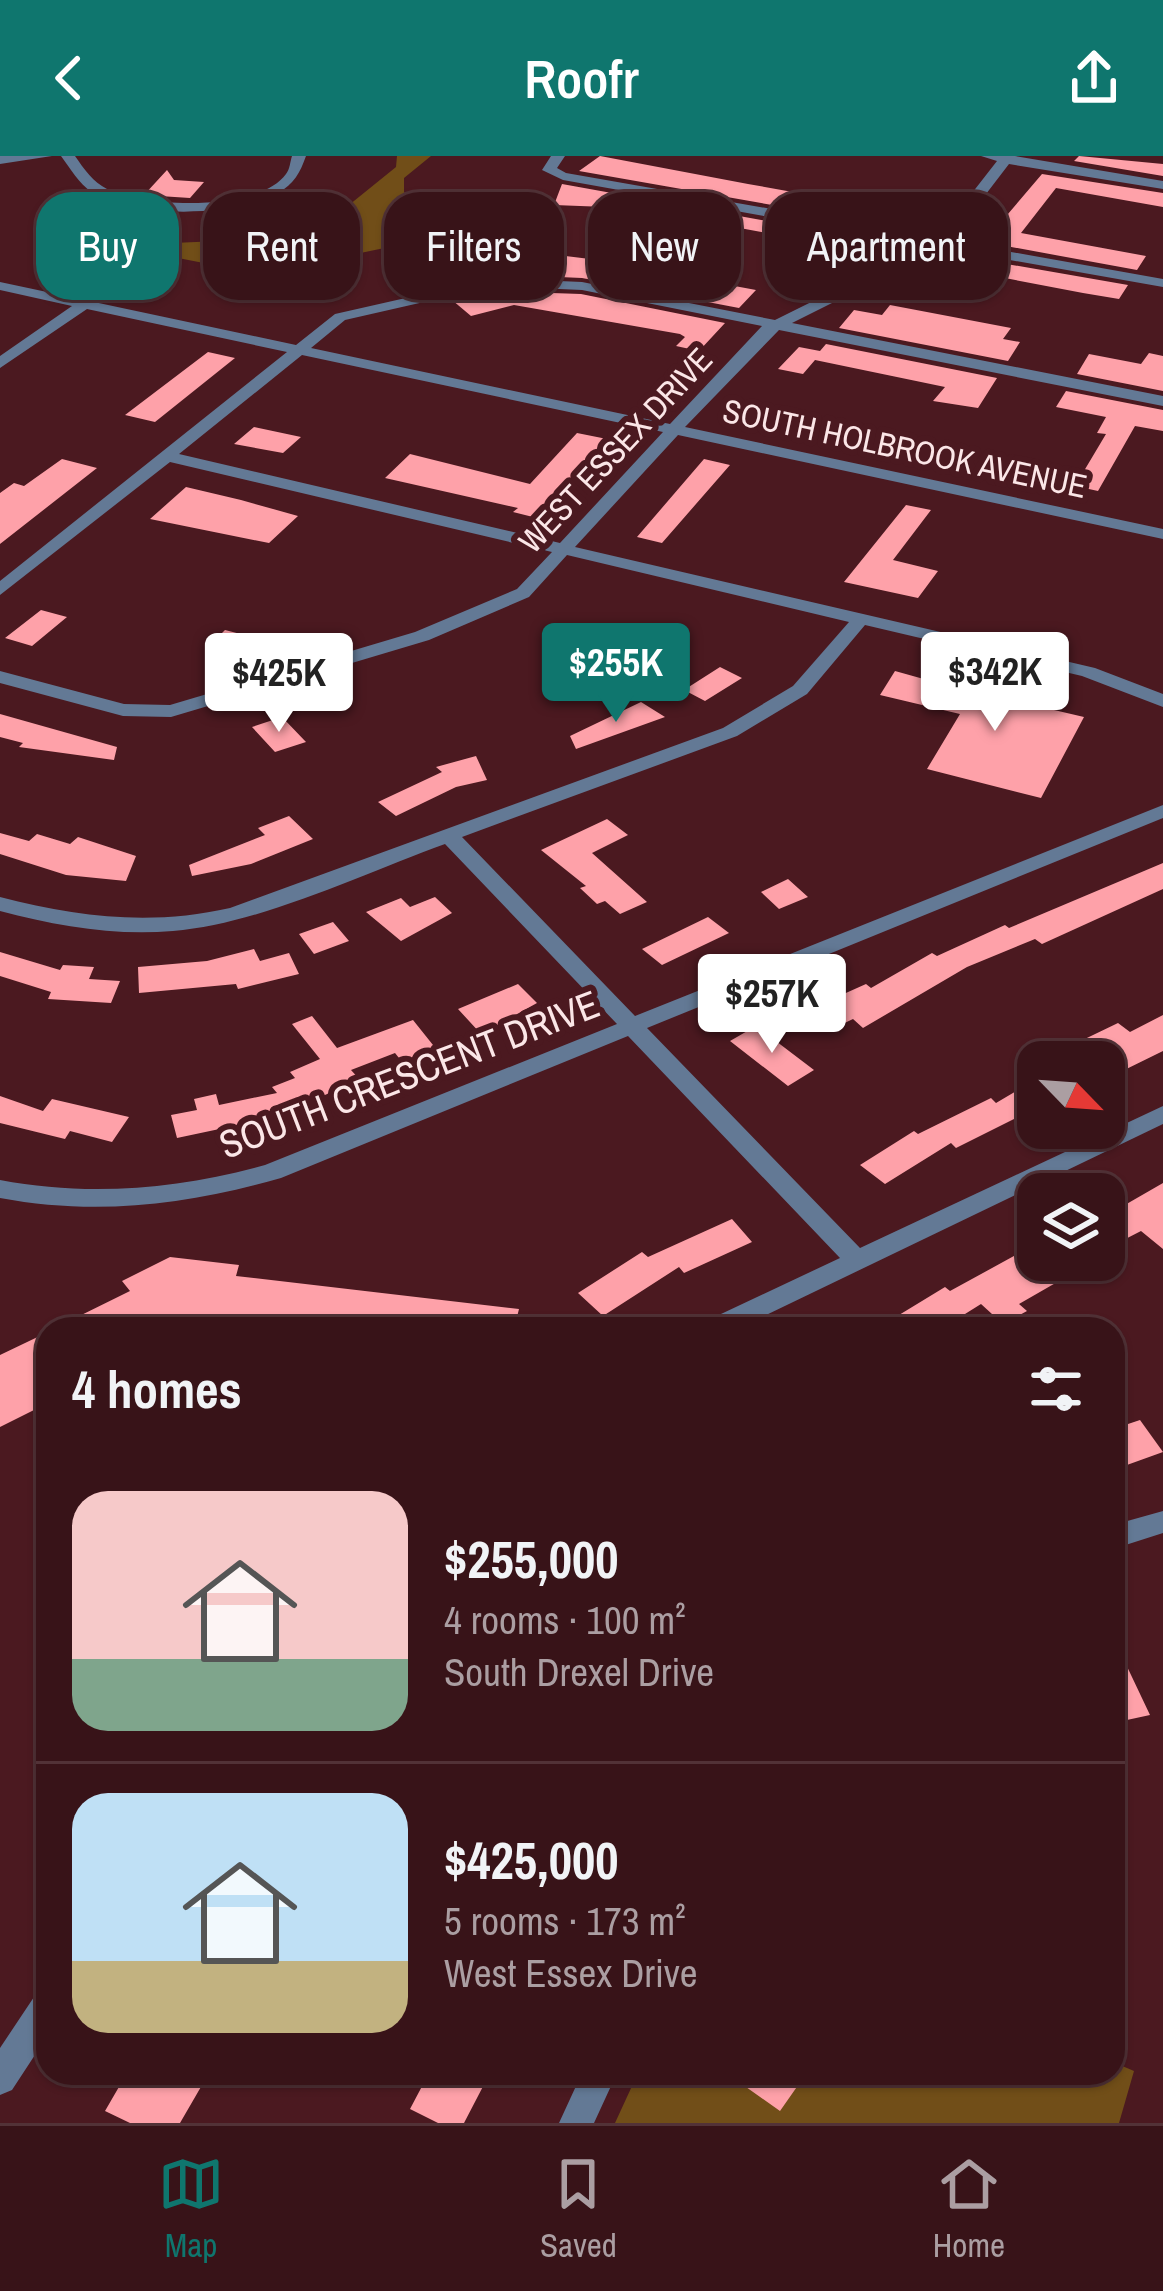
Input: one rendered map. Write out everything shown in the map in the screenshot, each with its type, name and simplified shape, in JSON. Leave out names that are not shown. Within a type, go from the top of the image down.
[{"type":"street","points":[[0,160],[45,156]]},
{"type":"street","points":[[68,156],[103,194],[176,208],[264,193],[292,176],[299,156]]},
{"type":"street","points":[[558,156],[549,170],[563,176],[765,212]]},
{"type":"street","points":[[988,156],[1163,185]]},
{"type":"street","name":"WEST ESSEX DRIVE","points":[[981,192],[1009,158]]},
{"type":"street","points":[[1008,255],[1163,283]]},
{"type":"street","points":[[0,590],[340,317],[446,290],[550,281],[1163,401]]},
{"type":"street","name":"SOUTH HOLBROOK AVENUE","points":[[0,286],[1163,534]]},
{"type":"street","name":"WEST ESSEX DRIVE","points":[[0,677],[123,710],[171,711],[476,616],[523,593],[774,323],[822,300]]},
{"type":"street","points":[[0,363],[84,304]]},
{"type":"street","points":[[166,456],[1088,672],[1163,701]]},
{"type":"street","points":[[0,904],[77,924],[187,924],[236,913],[693,748],[761,716],[817,675],[861,619]]},
{"type":"street","name":"SOUTH CRESCENT DRIVE","points":[[0,1189],[122,1199],[242,1181],[1163,811]]},
{"type":"street","points":[[448,836],[857,1260]]},
{"type":"street","points":[[738,1317],[1163,1114]]},
{"type":"street","points":[[1125,1535],[1161,1528]]},
{"type":"street","points":[[0,2078],[36,2023]]},
{"type":"street","points":[[577,2123],[594,2085]]},
{"type":"shaded area","points":[[397,156],[431,156],[404,178],[404,192],[384,192],[384,248],[360,253],[360,196],[396,167]]},
{"type":"shaded area","points":[[203,242],[203,263],[179,258],[179,243]]},
{"type":"shaded area","points":[[1125,2067],[1134,2071],[1119,2123],[615,2123],[632,2085],[1125,2085]]},
{"type":"building","points":[[600,156],[795,192],[765,192],[765,204],[741,199],[741,192],[699,192],[579,171]]},
{"type":"building","points":[[1079,156],[1163,164],[1163,176],[1074,161]]},
{"type":"building","points":[[167,170],[174,180],[204,182],[190,198],[179,197],[179,192],[147,192]]},
{"type":"building","points":[[1042,174],[1163,193],[1163,207],[1056,188],[1021,233],[1146,256],[1137,270],[1008,246],[1008,214]]},
{"type":"building","points":[[562,184],[606,192],[588,192],[588,206],[564,205],[564,192],[559,192]]},
{"type":"building","points":[[741,216],[765,221],[765,233],[741,228]]},
{"type":"building","points":[[564,256],[588,259],[588,279],[564,277]]},
{"type":"building","points":[[1008,264],[1128,285],[1119,299],[1008,279]]},
{"type":"building","points":[[741,287],[756,290],[739,308],[697,300],[741,300]]},
{"type":"building","points":[[564,293],[725,323],[699,351],[676,346],[685,337],[680,334],[514,305],[471,316],[452,300],[564,300]]},
{"type":"building","points":[[890,305],[1011,328],[1003,339],[1020,342],[1008,361],[839,328],[854,310],[882,315]]},
{"type":"building","points":[[826,344],[997,378],[978,408],[933,401],[945,387],[815,360],[803,374],[778,369],[799,347],[820,351]]},
{"type":"building","points":[[208,352],[235,358],[155,422],[125,415]]},
{"type":"building","points":[[1149,353],[1163,356],[1163,391],[1077,374],[1089,354],[1141,364]]},
{"type":"building","points":[[1066,391],[1163,410],[1163,431],[1135,426],[1098,491],[1075,486],[1106,434],[1097,433],[1106,417],[1056,407]]},
{"type":"building","points":[[254,427],[301,437],[283,453],[234,444]]},
{"type":"building","points":[[577,433],[612,440],[537,518],[513,512],[518,508],[385,478],[410,454],[530,484]]},
{"type":"building","points":[[62,459],[97,468],[0,544],[0,493],[14,483],[24,486]]},
{"type":"building","points":[[704,459],[730,465],[662,543],[637,537]]},
{"type":"building","points":[[186,487],[298,516],[269,543],[150,519]]},
{"type":"building","points":[[906,505],[931,510],[893,560],[938,571],[918,598],[844,582]]},
{"type":"building","points":[[41,610],[67,617],[32,646],[5,638]]},
{"type":"building","points":[[225,630],[264,640],[247,657],[208,647]]},
{"type":"building","points":[[720,667],[742,678],[705,701],[684,690]]},
{"type":"building","points":[[895,671],[1006,702],[1015,686],[1062,697],[1054,710],[1084,717],[1041,798],[927,769],[960,714],[880,695]]},
{"type":"building","points":[[641,702],[665,717],[576,749],[570,736]]},
{"type":"building","points":[[0,714],[117,747],[114,760],[19,747],[23,743],[0,737]]},
{"type":"building","points":[[282,717],[306,742],[275,752],[252,727]]},
{"type":"building","points":[[476,756],[487,780],[456,787],[396,816],[378,802],[442,772],[436,767]]},
{"type":"building","points":[[289,816],[313,839],[251,864],[192,876],[189,865],[265,835],[258,828]]},
{"type":"building","points":[[607,819],[628,835],[592,853],[647,902],[620,914],[605,901],[597,904],[580,888],[586,886],[541,850]]},
{"type":"building","points":[[0,833],[29,841],[37,834],[70,844],[78,837],[136,856],[126,881],[66,875],[0,854]]},
{"type":"building","points":[[1163,863],[1163,889],[1042,944],[1035,939],[967,967],[863,1028],[853,1019],[832,1029],[810,1009],[866,984],[871,988],[932,953],[937,956],[1005,925],[1009,928]]},
{"type":"building","points":[[788,879],[808,897],[779,909],[761,892]]},
{"type":"building","points":[[435,897],[452,913],[401,941],[366,912],[401,898],[410,907]]},
{"type":"building","points":[[708,917],[729,933],[662,965],[642,949]]},
{"type":"building","points":[[333,922],[349,941],[314,954],[299,934]]},
{"type":"building","points":[[254,949],[260,961],[289,953],[299,974],[238,989],[236,984],[139,993],[138,967],[207,961]]},
{"type":"building","points":[[0,952],[60,970],[63,965],[94,967],[89,979],[120,981],[111,1003],[48,999],[51,992],[0,976]]},
{"type":"building","points":[[518,984],[537,1003],[481,1034],[458,1009]]},
{"type":"building","points":[[1163,1015],[1163,1051],[1125,1070],[1125,1041],[1081,1041],[1118,1023],[1130,1032]]},
{"type":"building","points":[[312,1016],[337,1048],[413,1020],[437,1050],[403,1063],[395,1053],[351,1070],[360,1080],[271,1118],[177,1138],[171,1115],[197,1110],[194,1099],[216,1094],[219,1105],[277,1093],[272,1087],[295,1078],[290,1072],[320,1059],[292,1024]]},
{"type":"building","points":[[756,1026],[814,1070],[788,1086],[730,1041]]},
{"type":"building","points":[[1017,1090],[1017,1118],[956,1148],[951,1143],[885,1184],[860,1165],[914,1131],[918,1134],[991,1098],[996,1103]]},
{"type":"building","points":[[0,1096],[43,1111],[52,1099],[129,1117],[112,1142],[70,1131],[65,1139],[0,1123]]},
{"type":"building","points":[[1163,1183],[1163,1249],[1141,1231],[1125,1239],[1125,1205]]},
{"type":"building","points":[[732,1219],[752,1242],[684,1273],[679,1267],[603,1316],[578,1293],[642,1252],[648,1257]]},
{"type":"building","points":[[1017,1254],[1017,1281],[1059,1281],[1019,1304],[1027,1311],[1016,1317],[995,1317],[981,1304],[960,1317],[896,1317],[945,1287],[950,1291]]},
{"type":"building","points":[[170,1257],[239,1265],[236,1276],[519,1309],[517,1317],[77,1317],[130,1291],[122,1281]]},
{"type":"building","points":[[36,1338],[36,1409],[0,1427],[0,1355]]},
{"type":"building","points":[[1140,1420],[1163,1452],[1125,1466],[1125,1425]]},
{"type":"building","points":[[1125,1662],[1150,1715],[1125,1720]]},
{"type":"building","points":[[120,2085],[202,2085],[180,2123],[130,2123],[105,2111]]},
{"type":"building","points":[[423,2085],[484,2085],[464,2123],[438,2123],[410,2109]]},
{"type":"building","points":[[747,2085],[798,2085],[780,2111]]}]
